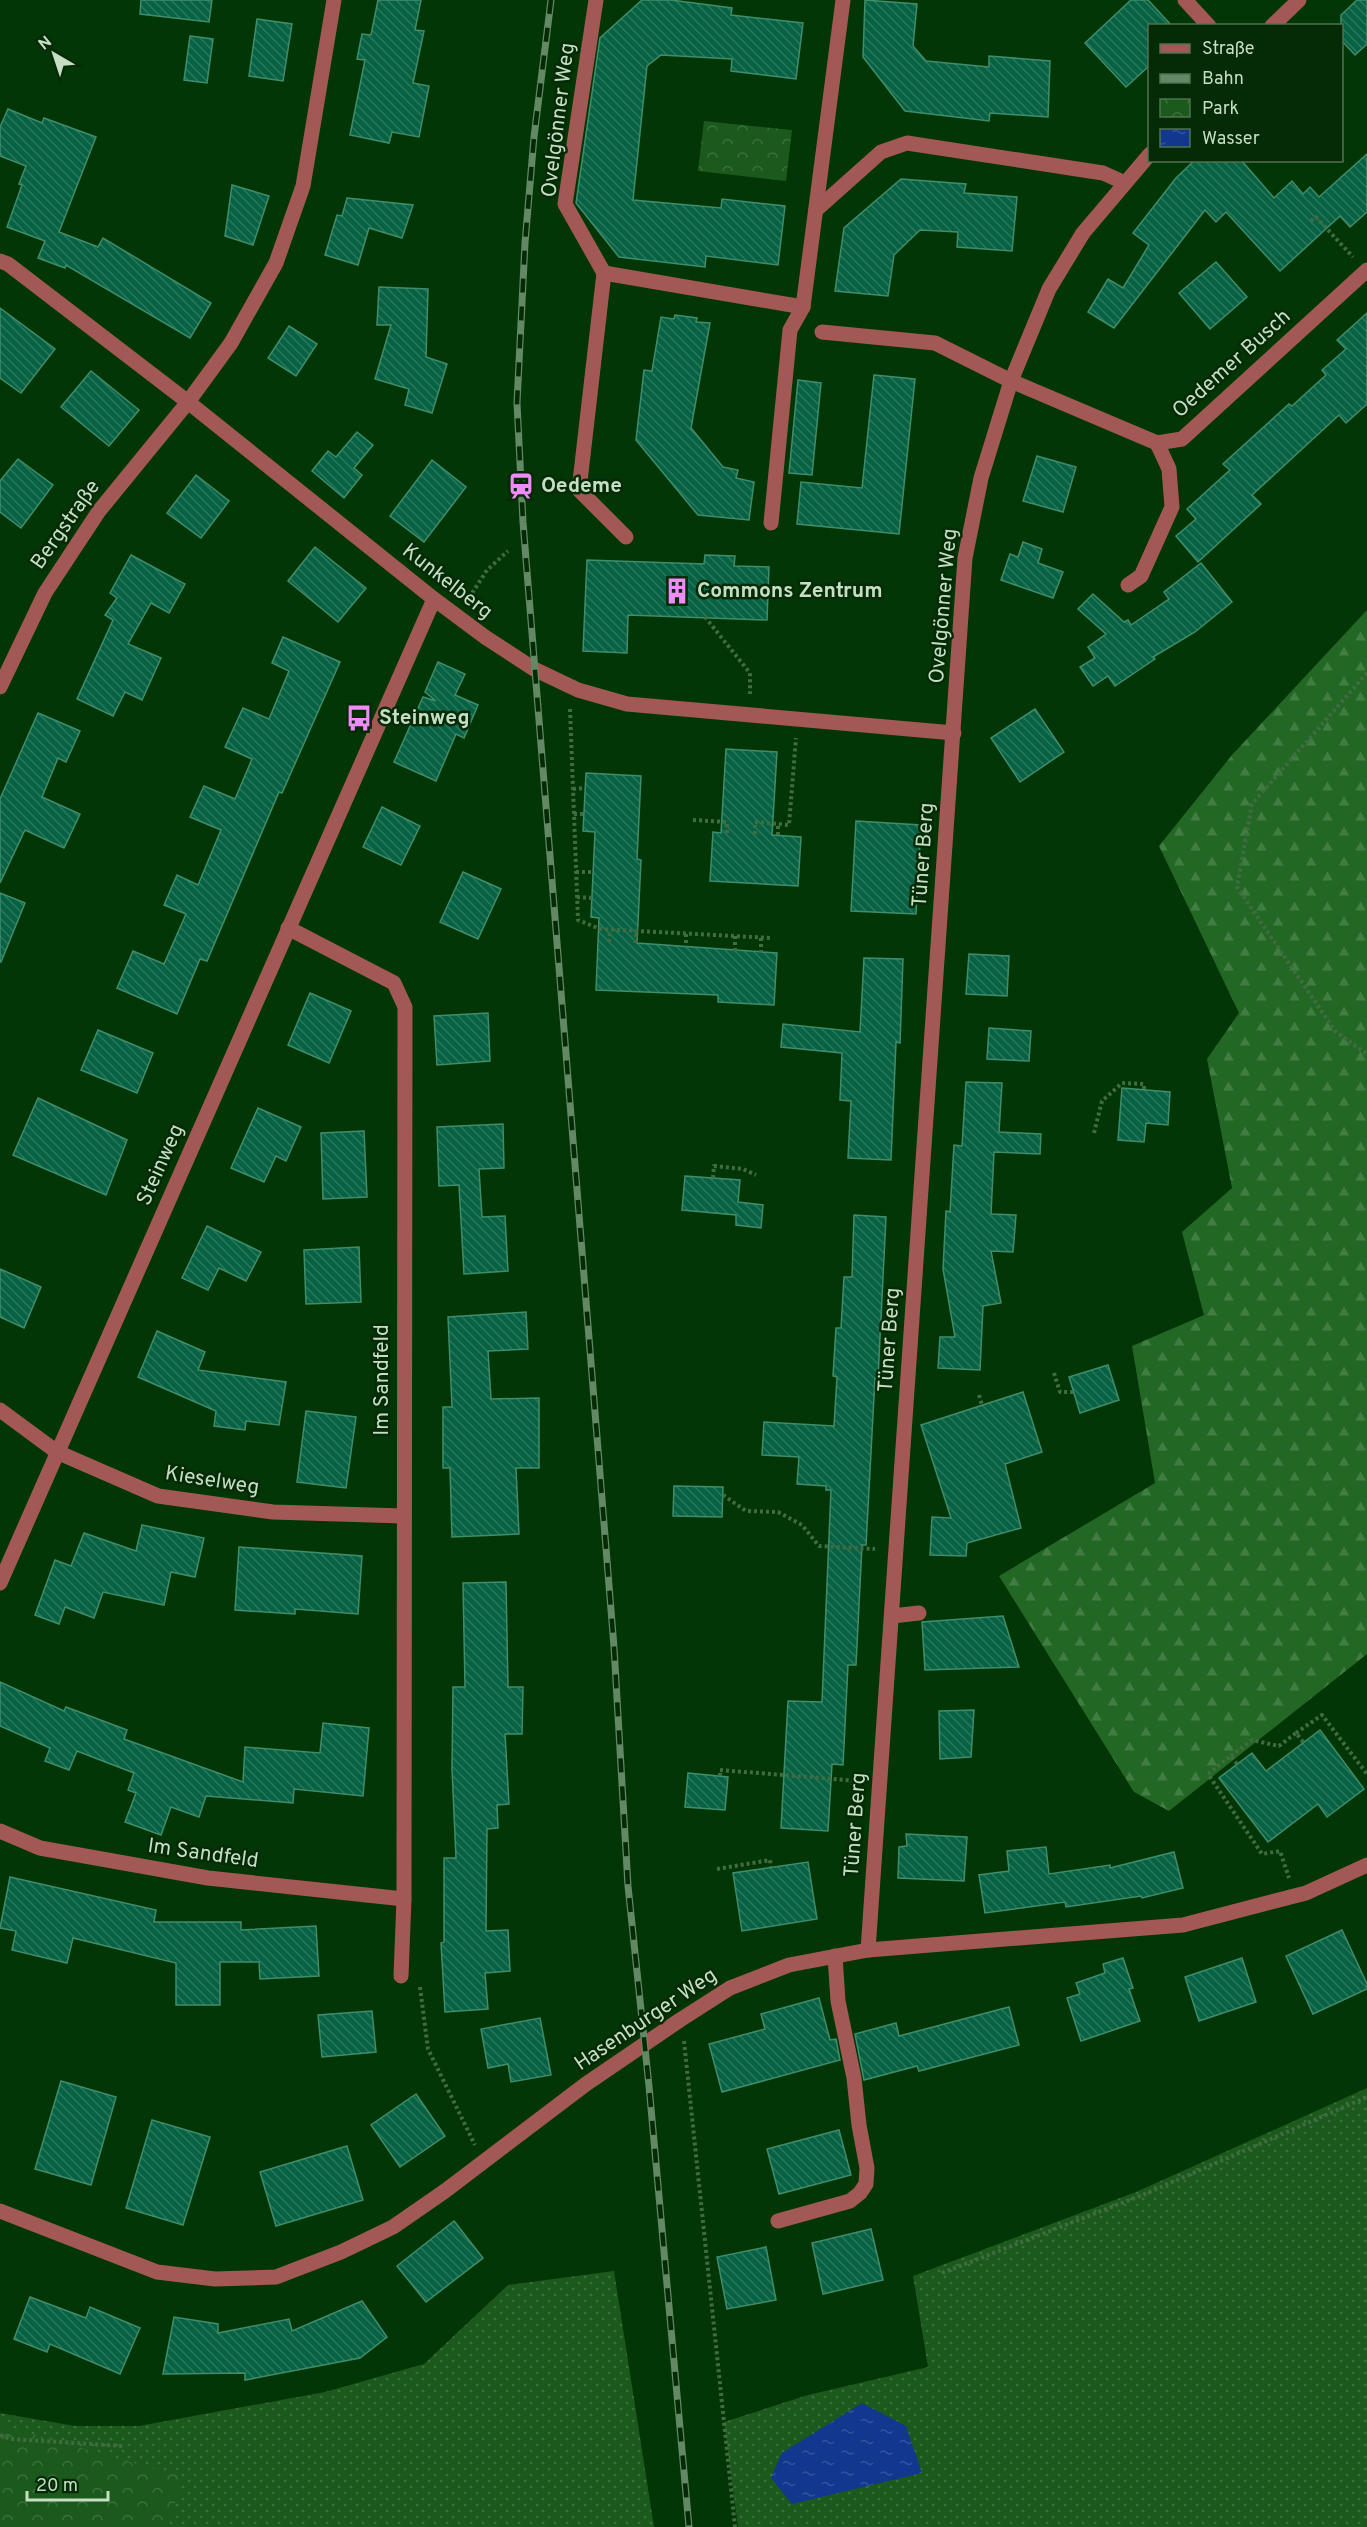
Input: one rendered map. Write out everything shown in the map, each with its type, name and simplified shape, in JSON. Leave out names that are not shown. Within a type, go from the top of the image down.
[{"type":"street","name":"Bergstraße","points":[[0,687],[51,584],[99,511],[188,402],[231,343],[276,263],[303,186],[334,0]]},
{"type":"street","name":"Ovelgönner Weg","points":[[596,0],[565,204],[604,273]]},
{"type":"street","points":[[771,523],[790,330],[803,307],[843,0]]},
{"type":"street","points":[[1185,0],[1207,24]]},
{"type":"street","points":[[1274,24],[1299,0]]},
{"type":"street","points":[[816,210],[881,152],[907,143],[1103,173],[1123,183]]},
{"type":"street","name":"Ovelgönner Weg","points":[[954,733],[965,558],[981,478],[1011,381],[1049,289],[1083,233],[1148,155]]},
{"type":"street","name":"Kunkelberg","points":[[0,261],[8,264],[188,402],[457,617],[534,669],[569,686],[627,704],[954,733]]},
{"type":"street","name":"Oedemer Busch","points":[[1157,443],[1182,439],[1367,270]]},
{"type":"street","points":[[626,537],[579,490],[604,273],[803,307]]},
{"type":"street","points":[[822,332],[935,343],[1011,381],[1157,443],[1168,470],[1172,507],[1141,576],[1128,585]]},
{"type":"street","name":"Steinweg","points":[[0,1583],[434,599]]},
{"type":"street","name":"Tüner Berg","points":[[868,1950],[954,733]]},
{"type":"street","name":"Im Sandfeld","points":[[288,928],[394,982],[405,1007],[403,1516],[405,1709],[404,1899],[401,1976]]},
{"type":"street","name":"Kieselweg","points":[[0,1410],[57,1452],[158,1496],[273,1512],[403,1516]]},
{"type":"street","points":[[892,1616],[919,1613]]},
{"type":"street","name":"Im Sandfeld","points":[[0,1831],[40,1848],[208,1878],[404,1899]]},
{"type":"street","name":"Hasenburger Weg","points":[[0,2211],[157,2272],[215,2279],[276,2277],[341,2252],[393,2227],[445,2191],[586,2084],[680,2019],[730,1988],[789,1965],[868,1950],[1183,1925],[1306,1893],[1367,1865]]},
{"type":"street","points":[[778,2221],[850,2201],[866,2184],[867,2168],[854,2078],[838,2001],[835,1956]]},
{"type":"path","points":[[1311,221],[1316,217],[1367,270]]},
{"type":"path","points":[[457,617],[487,570],[508,551]]},
{"type":"path","points":[[705,618],[750,673],[750,716]]},
{"type":"path","points":[[1367,672],[1252,804],[1237,886],[1335,1031],[1367,1054]]},
{"type":"path","points":[[569,686],[578,920],[600,930],[772,938]]},
{"type":"path","points":[[755,834],[755,822],[789,825],[798,720]]},
{"type":"path","points":[[573,789],[585,788]]},
{"type":"path","points":[[574,814],[584,814]]},
{"type":"path","points":[[693,820],[727,822],[727,833]]},
{"type":"path","points":[[778,824],[778,836]]},
{"type":"path","points":[[576,872],[593,872]]},
{"type":"path","points":[[577,897],[592,898]]},
{"type":"path","points":[[609,942],[610,930]]},
{"type":"path","points":[[635,943],[637,931]]},
{"type":"path","points":[[686,934],[686,946]]},
{"type":"path","points":[[735,936],[735,951]]},
{"type":"path","points":[[761,938],[761,952]]},
{"type":"path","points":[[1094,1133],[1102,1101],[1122,1083],[1144,1084],[1144,1090]]},
{"type":"path","points":[[713,1178],[714,1166],[743,1169],[756,1175]]},
{"type":"path","points":[[1054,1373],[1060,1392],[1073,1392]]},
{"type":"path","points":[[979,1395],[982,1405]]},
{"type":"path","points":[[723,1496],[746,1511],[778,1512],[784,1515],[802,1525],[819,1546],[897,1550]]},
{"type":"path","points":[[1295,1896],[1280,1851],[1263,1854],[1208,1774],[1252,1740],[1279,1746],[1322,1715],[1367,1774]]},
{"type":"path","points":[[1296,1733],[1304,1743]]},
{"type":"path","points":[[1231,1756],[1237,1764]]},
{"type":"path","points":[[720,1776],[720,1770],[880,1782]]},
{"type":"path","points":[[717,1869],[770,1860],[771,1867]]},
{"type":"path","points":[[401,1976],[418,1973],[428,2049],[470,2138],[486,2159]]},
{"type":"path","points":[[680,2019],[685,2046],[735,2527]]},
{"type":"path","points":[[942,2273],[1145,2194],[1367,2097]]},
{"type":"path","points":[[0,2435],[11,2439],[124,2446]]},
{"type":"green space","points":[[704,121],[792,130],[786,181],[698,171]]},
{"type":"green space","points":[[1367,610],[1367,1654],[1169,1811],[1134,1792],[999,1576],[1155,1483],[1132,1346],[1204,1315],[1182,1232],[1232,1188],[1207,1059],[1239,1013],[1159,846],[1232,755]]},
{"type":"green space","points":[[1367,2088],[1367,2527],[738,2527],[724,2422],[808,2395],[928,2367],[913,2276],[1136,2192]]},
{"type":"green space","points":[[614,2271],[654,2527],[0,2527],[0,2413],[75,2426],[139,2426],[325,2392],[424,2364],[508,2285]]},
{"type":"green space","points":[[0,2425],[183,2477],[168,2527],[0,2527]]},
{"type":"water","points":[[862,2403],[906,2426],[922,2473],[792,2504],[771,2478],[782,2453]]},
{"type":"building","points":[[141,0],[212,0],[209,22],[140,14]]},
{"type":"building","points":[[378,0],[421,0],[415,30],[424,31],[413,83],[429,86],[419,137],[392,132],[389,143],[350,135],[365,60],[357,59],[362,34],[371,35]]},
{"type":"building","points":[[642,0],[671,0],[732,8],[731,15],[803,23],[796,79],[731,71],[732,59],[661,55],[647,66],[633,200],[721,208],[722,199],[785,206],[778,265],[706,256],[705,267],[619,257],[576,203],[600,38]]},
{"type":"building","points":[[865,0],[917,4],[913,46],[926,61],[989,67],[989,56],[1050,61],[1048,117],[990,113],[989,121],[905,111],[863,57]]},
{"type":"building","points":[[1131,0],[1148,0],[1170,24],[1148,24],[1148,67],[1126,87],[1085,43]]},
{"type":"building","points":[[1357,0],[1367,0],[1367,44],[1355,55],[1343,42],[1341,15]]},
{"type":"building","points":[[257,19],[292,24],[283,81],[249,76]]},
{"type":"building","points":[[190,36],[213,39],[207,83],[184,80]]},
{"type":"building","points":[[8,109],[42,123],[44,118],[96,137],[59,232],[98,247],[103,238],[211,303],[190,338],[66,265],[65,268],[38,258],[45,241],[7,227],[22,185],[19,184],[26,166],[0,156],[0,127]]},
{"type":"building","points":[[1367,154],[1367,212],[1350,227],[1340,216],[1280,271],[1226,212],[1216,222],[1205,210],[1114,328],[1088,312],[1108,279],[1123,288],[1149,245],[1133,233],[1176,178],[1193,162],[1243,162],[1274,198],[1292,181],[1303,194],[1310,187],[1319,197]]},
{"type":"building","points":[[901,179],[966,184],[964,193],[1017,197],[1012,251],[957,247],[958,232],[920,230],[894,255],[888,296],[835,291],[844,228]]},
{"type":"building","points":[[232,185],[269,196],[253,245],[225,236]]},
{"type":"building","points":[[347,198],[413,205],[402,238],[369,228],[358,265],[325,255],[337,215],[342,216]]},
{"type":"building","points":[[1216,262],[1247,297],[1210,329],[1179,293]]},
{"type":"building","points":[[379,287],[428,289],[426,357],[447,364],[432,413],[405,405],[409,389],[375,379],[391,325],[377,325]]},
{"type":"building","points":[[0,308],[55,349],[21,393],[0,378]]},
{"type":"building","points":[[1367,313],[1367,404],[1346,423],[1339,415],[1252,495],[1261,504],[1198,562],[1176,536],[1196,519],[1187,509],[1230,470],[1223,464],[1289,404],[1292,406],[1326,375],[1322,370],[1346,349],[1337,340]]},
{"type":"building","points":[[675,315],[697,318],[696,322],[710,323],[691,428],[723,467],[738,470],[736,478],[754,482],[749,520],[698,515],[636,440],[644,370],[652,371],[661,317],[674,319]]},
{"type":"building","points":[[289,326],[317,344],[296,376],[268,358]]},
{"type":"building","points":[[91,371],[139,410],[109,446],[61,407]]},
{"type":"building","points":[[874,375],[915,379],[899,534],[797,524],[801,482],[862,488]]},
{"type":"building","points":[[798,380],[821,383],[812,475],[789,473]]},
{"type":"building","points":[[357,432],[373,445],[354,468],[362,475],[344,498],[312,471],[328,451],[336,457]]},
{"type":"building","points":[[1037,456],[1076,467],[1063,512],[1023,501]]},
{"type":"building","points":[[18,459],[53,485],[21,528],[0,512],[0,481]]},
{"type":"building","points":[[432,460],[466,487],[424,542],[390,516]]},
{"type":"building","points":[[196,475],[229,501],[201,538],[167,513]]},
{"type":"building","points":[[1023,542],[1042,549],[1038,563],[1063,572],[1053,598],[1001,580],[1010,554],[1018,557]]},
{"type":"building","points":[[315,547],[366,588],[338,622],[288,581]]},
{"type":"building","points":[[131,555],[185,584],[169,613],[151,603],[128,644],[161,658],[142,700],[125,692],[113,716],[77,699],[113,620],[105,615],[117,598],[110,593]]},
{"type":"building","name":"Commons Zentrum","points":[[705,555],[735,556],[734,566],[769,567],[767,620],[628,615],[627,653],[583,651],[587,560],[704,564]]},
{"type":"building","points":[[1201,563],[1232,602],[1195,632],[1153,657],[1155,659],[1115,686],[1108,676],[1093,686],[1080,667],[1095,658],[1088,647],[1106,634],[1078,609],[1093,594],[1124,622],[1128,620],[1131,625],[1169,599],[1164,592]]},
{"type":"building","points":[[283,637],[340,662],[282,793],[279,792],[207,961],[200,959],[177,1014],[117,988],[133,951],[164,964],[186,914],[164,905],[177,875],[198,885],[221,830],[190,817],[204,786],[235,799],[252,759],[225,747],[243,708],[269,719],[289,671],[272,663]]},
{"type":"building","points":[[438,662],[465,674],[455,695],[478,705],[464,738],[456,734],[436,781],[394,762],[423,697],[436,701],[425,692]]},
{"type":"building","points":[[1035,709],[1064,752],[1020,782],[991,738]]},
{"type":"building","points":[[38,713],[80,731],[66,762],[58,758],[42,797],[80,814],[64,848],[25,830],[0,883],[0,799]]},
{"type":"building","points":[[726,749],[777,752],[772,835],[801,837],[798,886],[710,881],[713,832],[721,833]]},
{"type":"building","points":[[586,773],[641,776],[637,859],[641,860],[637,943],[777,953],[774,1005],[718,1002],[718,995],[596,990],[599,918],[591,917],[595,832],[583,831]]},
{"type":"building","points":[[382,807],[420,826],[401,865],[363,847]]},
{"type":"building","points":[[856,821],[921,825],[916,914],[851,911]]},
{"type":"building","points":[[463,872],[501,889],[478,939],[440,922]]},
{"type":"building","points":[[0,893],[25,903],[1,962],[0,962]]},
{"type":"building","points":[[969,954],[1009,956],[1007,996],[966,994]]},
{"type":"building","points":[[864,958],[903,959],[900,1043],[896,1042],[891,1160],[848,1158],[851,1101],[840,1100],[842,1053],[781,1047],[783,1024],[860,1032]]},
{"type":"building","points":[[310,993],[351,1011],[329,1063],[288,1045]]},
{"type":"building","points":[[488,1013],[490,1061],[437,1065],[434,1016]]},
{"type":"building","points":[[989,1028],[1031,1031],[1029,1061],[987,1059]]},
{"type":"building","points":[[98,1030],[153,1053],[137,1093],[81,1070]]},
{"type":"building","points":[[966,1082],[1002,1083],[999,1132],[1041,1134],[1040,1154],[994,1152],[991,1214],[1016,1215],[1013,1252],[991,1251],[1001,1303],[983,1306],[980,1370],[938,1368],[940,1337],[955,1337],[943,1269],[946,1211],[950,1212],[954,1145],[962,1146]]},
{"type":"building","points":[[1122,1088],[1170,1092],[1168,1125],[1146,1123],[1144,1142],[1118,1140]]},
{"type":"building","points":[[38,1098],[127,1140],[106,1195],[13,1155]]},
{"type":"building","points":[[258,1108],[301,1127],[286,1161],[276,1156],[264,1182],[231,1168]]},
{"type":"building","points":[[503,1124],[504,1168],[479,1169],[482,1217],[505,1216],[508,1271],[464,1274],[459,1185],[439,1186],[437,1127]]},
{"type":"building","points":[[364,1131],[367,1197],[323,1199],[321,1133]]},
{"type":"building","points":[[685,1176],[740,1180],[738,1202],[763,1205],[761,1228],[736,1225],[736,1215],[682,1210]]},
{"type":"building","points":[[854,1215],[886,1217],[878,1378],[875,1378],[866,1545],[862,1545],[856,1665],[848,1665],[843,1765],[832,1764],[828,1831],[781,1828],[788,1701],[822,1702],[831,1490],[826,1490],[826,1486],[797,1484],[799,1457],[762,1455],[764,1422],[834,1426],[837,1377],[833,1376],[836,1328],[841,1328],[844,1277],[852,1277]]},
{"type":"building","points":[[207,1226],[261,1252],[246,1281],[219,1268],[208,1290],[182,1278]]},
{"type":"building","points":[[359,1247],[361,1302],[306,1304],[304,1250]]},
{"type":"building","points":[[0,1269],[41,1287],[24,1328],[0,1317]]},
{"type":"building","points":[[526,1312],[528,1349],[488,1351],[491,1399],[539,1398],[539,1468],[516,1468],[519,1534],[452,1537],[450,1468],[443,1468],[443,1407],[452,1407],[448,1317]]},
{"type":"building","points":[[157,1331],[205,1352],[198,1370],[286,1382],[279,1425],[246,1421],[245,1430],[214,1426],[216,1411],[138,1377]]},
{"type":"building","points":[[1108,1365],[1119,1400],[1080,1413],[1069,1377]]},
{"type":"building","points":[[1023,1392],[1042,1452],[1005,1464],[1021,1528],[967,1543],[966,1556],[930,1555],[932,1517],[951,1518],[921,1425]]},
{"type":"building","points":[[306,1411],[356,1417],[346,1488],[297,1482]]},
{"type":"building","points":[[674,1486],[723,1487],[722,1517],[673,1516]]},
{"type":"building","points":[[142,1525],[204,1538],[195,1577],[171,1572],[164,1605],[103,1592],[94,1618],[65,1607],[59,1624],[35,1615],[55,1560],[71,1566],[84,1533],[136,1551]]},
{"type":"building","points":[[239,1547],[362,1556],[358,1614],[295,1609],[295,1614],[235,1610]]},
{"type":"building","points":[[506,1582],[508,1687],[523,1687],[522,1734],[505,1734],[509,1804],[497,1805],[498,1828],[487,1829],[486,1931],[508,1930],[510,1971],[485,1973],[488,2009],[445,2012],[441,1943],[444,1942],[444,1858],[456,1858],[452,1769],[453,1687],[465,1687],[463,1583]]},
{"type":"building","points":[[1003,1616],[1019,1667],[925,1670],[922,1622]]},
{"type":"building","points":[[0,1682],[64,1711],[66,1707],[127,1730],[124,1739],[243,1782],[245,1747],[320,1753],[323,1723],[369,1728],[363,1796],[294,1789],[293,1803],[206,1796],[199,1817],[171,1807],[161,1835],[125,1822],[136,1793],[128,1790],[134,1773],[77,1751],[69,1770],[45,1761],[50,1748],[0,1726]]},
{"type":"building","points":[[974,1710],[971,1757],[940,1759],[939,1711]]},
{"type":"building","points":[[1320,1730],[1364,1789],[1327,1817],[1318,1804],[1268,1842],[1219,1778],[1252,1753],[1266,1771]]},
{"type":"building","points":[[688,1773],[728,1777],[725,1810],[685,1807]]},
{"type":"building","points":[[906,1834],[967,1837],[964,1881],[898,1878],[899,1847],[907,1846]]},
{"type":"building","points":[[1046,1847],[1049,1874],[1110,1865],[1110,1868],[1174,1852],[1183,1888],[1142,1898],[1141,1896],[1066,1907],[1065,1902],[985,1913],[979,1875],[1009,1871],[1007,1851]]},
{"type":"building","points":[[808,1862],[817,1919],[742,1931],[733,1873]]},
{"type":"building","points":[[10,1877],[156,1910],[154,1922],[241,1922],[241,1930],[316,1926],[319,1976],[260,1979],[259,1962],[220,1962],[220,2005],[176,2005],[176,1963],[73,1938],[67,1963],[12,1950],[16,1931],[0,1928]]},
{"type":"building","points":[[1342,1930],[1367,1984],[1367,1989],[1313,2014],[1286,1956]]},
{"type":"building","points":[[1123,1958],[1133,1988],[1129,1989],[1140,2021],[1081,2041],[1067,1998],[1080,1994],[1076,1983],[1105,1973],[1103,1964]]},
{"type":"building","points":[[1242,1958],[1256,2002],[1199,2021],[1185,1977]]},
{"type":"building","points":[[819,1998],[830,2040],[836,2039],[840,2060],[722,2092],[709,2044],[765,2029],[761,2014]]},
{"type":"building","points":[[1009,2007],[1019,2045],[919,2071],[917,2066],[864,2080],[855,2034],[896,2023],[899,2036]]},
{"type":"building","points":[[372,2011],[376,2052],[322,2057],[318,2015]]},
{"type":"building","points":[[540,2018],[551,2075],[511,2082],[508,2064],[488,2068],[481,2029]]},
{"type":"building","points":[[61,2081],[116,2097],[91,2185],[35,2169]]},
{"type":"building","points":[[416,2094],[445,2136],[400,2167],[371,2125]]},
{"type":"building","points":[[152,2120],[210,2137],[183,2225],[126,2208]]},
{"type":"building","points":[[839,2130],[851,2175],[779,2194],[767,2149]]},
{"type":"building","points":[[347,2146],[363,2200],[276,2226],[260,2172]]},
{"type":"building","points":[[454,2221],[483,2258],[426,2302],[397,2266]]},
{"type":"building","points":[[871,2229],[883,2280],[823,2294],[812,2243]]},
{"type":"building","points":[[766,2247],[776,2300],[727,2309],[717,2257]]},
{"type":"building","points":[[30,2297],[86,2318],[90,2307],[140,2328],[120,2374],[50,2344],[47,2352],[14,2339]]},
{"type":"building","points":[[362,2301],[387,2337],[360,2358],[245,2380],[245,2373],[163,2374],[174,2317],[218,2324],[218,2333],[289,2319],[292,2331]]},
{"type":"railway","points":[[551,0],[534,137],[525,243],[517,403],[523,522],[614,1647],[628,1886],[649,2086],[689,2527]]},
{"type":"place","name":"Oedeme","points":[[521,486]]},
{"type":"place","name":"Commons Zentrum","points":[[677,591]]},
{"type":"place","name":"Steinweg","points":[[359,718]]}]
